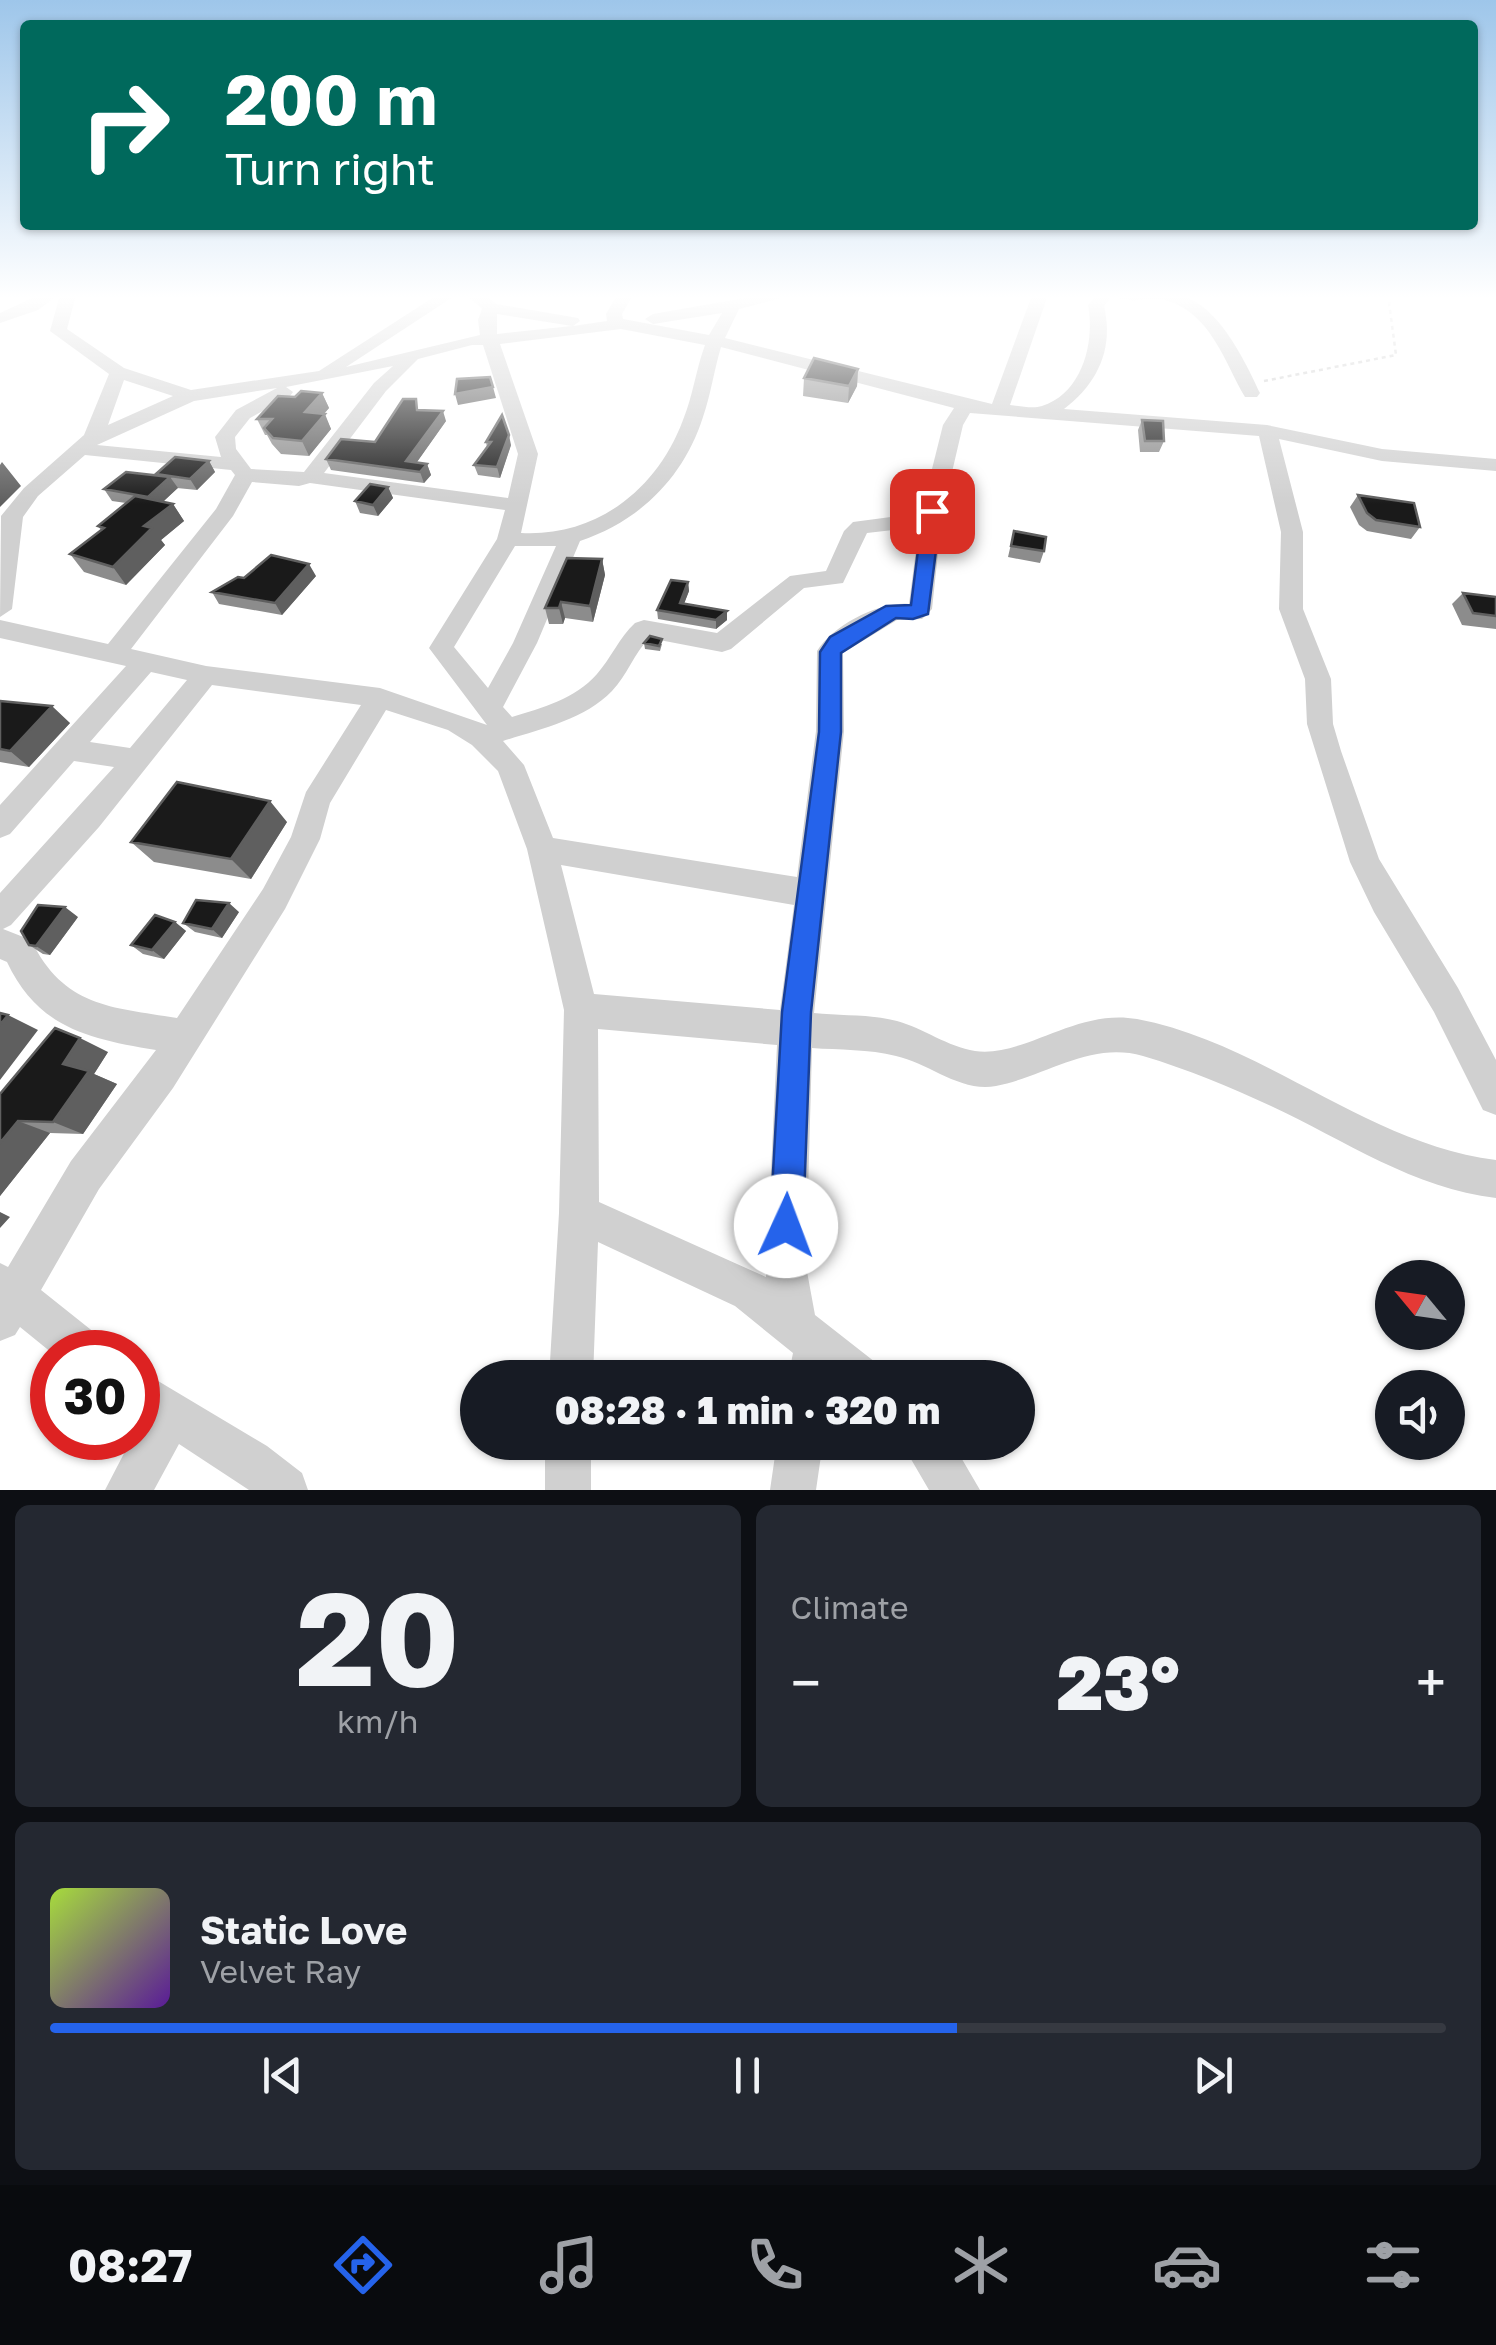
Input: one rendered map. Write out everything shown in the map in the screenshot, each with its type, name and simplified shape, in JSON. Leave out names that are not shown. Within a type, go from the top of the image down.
[{"type":"street","points":[[107,365],[118,372],[190,396]]},
{"type":"street","points":[[241,470],[223,444],[236,420],[335,365]]},
{"type":"street","points":[[384,365],[190,396],[87,444],[31,492],[12,516],[5,545],[1,627],[206,675],[380,698],[458,723],[492,725],[550,717],[595,690],[644,629],[722,643],[798,581],[835,578],[855,532],[861,527],[931,518]]},
{"type":"street","points":[[309,477],[380,386],[405,365]]},
{"type":"street","points":[[498,365],[528,454],[508,539],[441,648],[492,725],[510,765],[542,849],[581,1010],[579,1213],[572,1360]]},
{"type":"street","points":[[508,539],[540,542],[571,537],[616,518],[669,473],[692,420],[708,365]]},
{"type":"street","points":[[825,365],[893,388],[965,406],[1267,431],[1382,455],[1496,465]]},
{"type":"street","points":[[999,411],[1015,365]]},
{"type":"street","points":[[1040,414],[1059,407],[1084,382],[1090,365]]},
{"type":"street","points":[[1242,365],[1255,388]]},
{"type":"street","points":[[87,444],[118,372]]},
{"type":"street","points":[[807,1349],[785,1266],[795,1028],[830,732],[830,652],[837,642],[893,611],[920,609],[931,518],[950,435],[965,406]]},
{"type":"street","points":[[1267,431],[1292,532],[1291,609],[1318,680],[1320,724],[1327,751],[1366,862],[1385,902],[1446,1000],[1496,1097]]},
{"type":"street","points":[[87,444],[241,470],[514,506]]},
{"type":"street","points":[[113,656],[225,511],[241,470]]},
{"type":"street","points":[[492,725],[571,537]]},
{"type":"street","points":[[0,825],[145,662]]},
{"type":"street","points":[[0,916],[206,675]]},
{"type":"street","points":[[52,1330],[6,1299],[86,1175],[160,1075],[283,883],[305,839],[316,800],[380,698]]},
{"type":"street","points":[[68,749],[136,760]]},
{"type":"street","points":[[542,849],[813,894]]},
{"type":"street","points":[[0,943],[19,951],[31,980],[68,1029],[183,1037]]},
{"type":"street","points":[[581,1010],[896,1038],[974,1069],[996,1068],[1100,1034],[1137,1037],[1192,1054],[1286,1094],[1375,1141],[1471,1176],[1496,1179]]},
{"type":"street","points":[[579,1213],[722,1276],[772,1305],[807,1349]]},
{"type":"street","points":[[160,1406],[256,1462],[285,1490]]},
{"type":"street","points":[[128,1490],[137,1460]]},
{"type":"street","points":[[568,1460],[568,1490]]},
{"type":"street","points":[[793,1490],[797,1460]]},
{"type":"street","points":[[936,1460],[956,1490]]},
{"type":"path","points":[[1255,388],[1355,365]]},
{"type":"building","points":[[811,365],[858,369],[849,386],[804,378]]},
{"type":"building","points":[[490,377],[493,387],[455,394],[457,379]]},
{"type":"building","points":[[301,391],[322,393],[305,412],[325,414],[302,441],[273,438],[264,428],[272,419],[257,419],[278,396],[295,397]]},
{"type":"building","points":[[403,399],[416,399],[417,410],[443,411],[406,461],[427,464],[420,472],[326,459],[341,439],[375,442]]},
{"type":"building","points":[[502,415],[509,435],[497,467],[474,465],[491,442],[486,442]]},
{"type":"building","points":[[1142,420],[1163,421],[1164,441],[1145,441]]},
{"type":"building","points":[[175,457],[209,461],[190,479],[156,474]]},
{"type":"building","points":[[126,472],[170,477],[148,497],[104,489]]},
{"type":"building","points":[[370,484],[388,487],[373,505],[355,501]]},
{"type":"building","points":[[1358,495],[1414,503],[1420,527],[1376,520],[1367,513]]},
{"type":"building","points":[[135,496],[173,504],[144,526],[152,528],[113,567],[70,554],[104,528],[98,526]]},
{"type":"building","points":[[1014,531],[1046,537],[1044,551],[1011,546]]},
{"type":"building","points":[[271,555],[309,564],[275,603],[212,592],[238,577],[244,578]]},
{"type":"building","points":[[567,558],[602,559],[590,606],[561,602],[559,608],[545,608]]},
{"type":"building","points":[[671,580],[688,582],[680,603],[727,611],[716,620],[657,610]]},
{"type":"building","points":[[1463,593],[1496,597],[1496,616],[1473,613]]},
{"type":"building","points":[[650,636],[662,639],[659,646],[644,643]]},
{"type":"building","points":[[0,701],[52,706],[10,751],[0,749]]},
{"type":"building","points":[[177,782],[270,801],[231,859],[131,842]]},
{"type":"building","points":[[196,900],[229,903],[212,929],[183,923]]},
{"type":"building","points":[[38,905],[65,907],[36,946],[29,945],[21,931]]},
{"type":"building","points":[[155,915],[175,922],[152,950],[131,945]]},
{"type":"building","points":[[55,1028],[80,1038],[63,1064],[89,1071],[53,1122],[18,1121],[0,1143],[0,1094]]},
{"type":"route","points":[[786,1226],[796,1012],[830,732],[830,652],[837,642],[893,611],[920,609],[932,511]]}]
